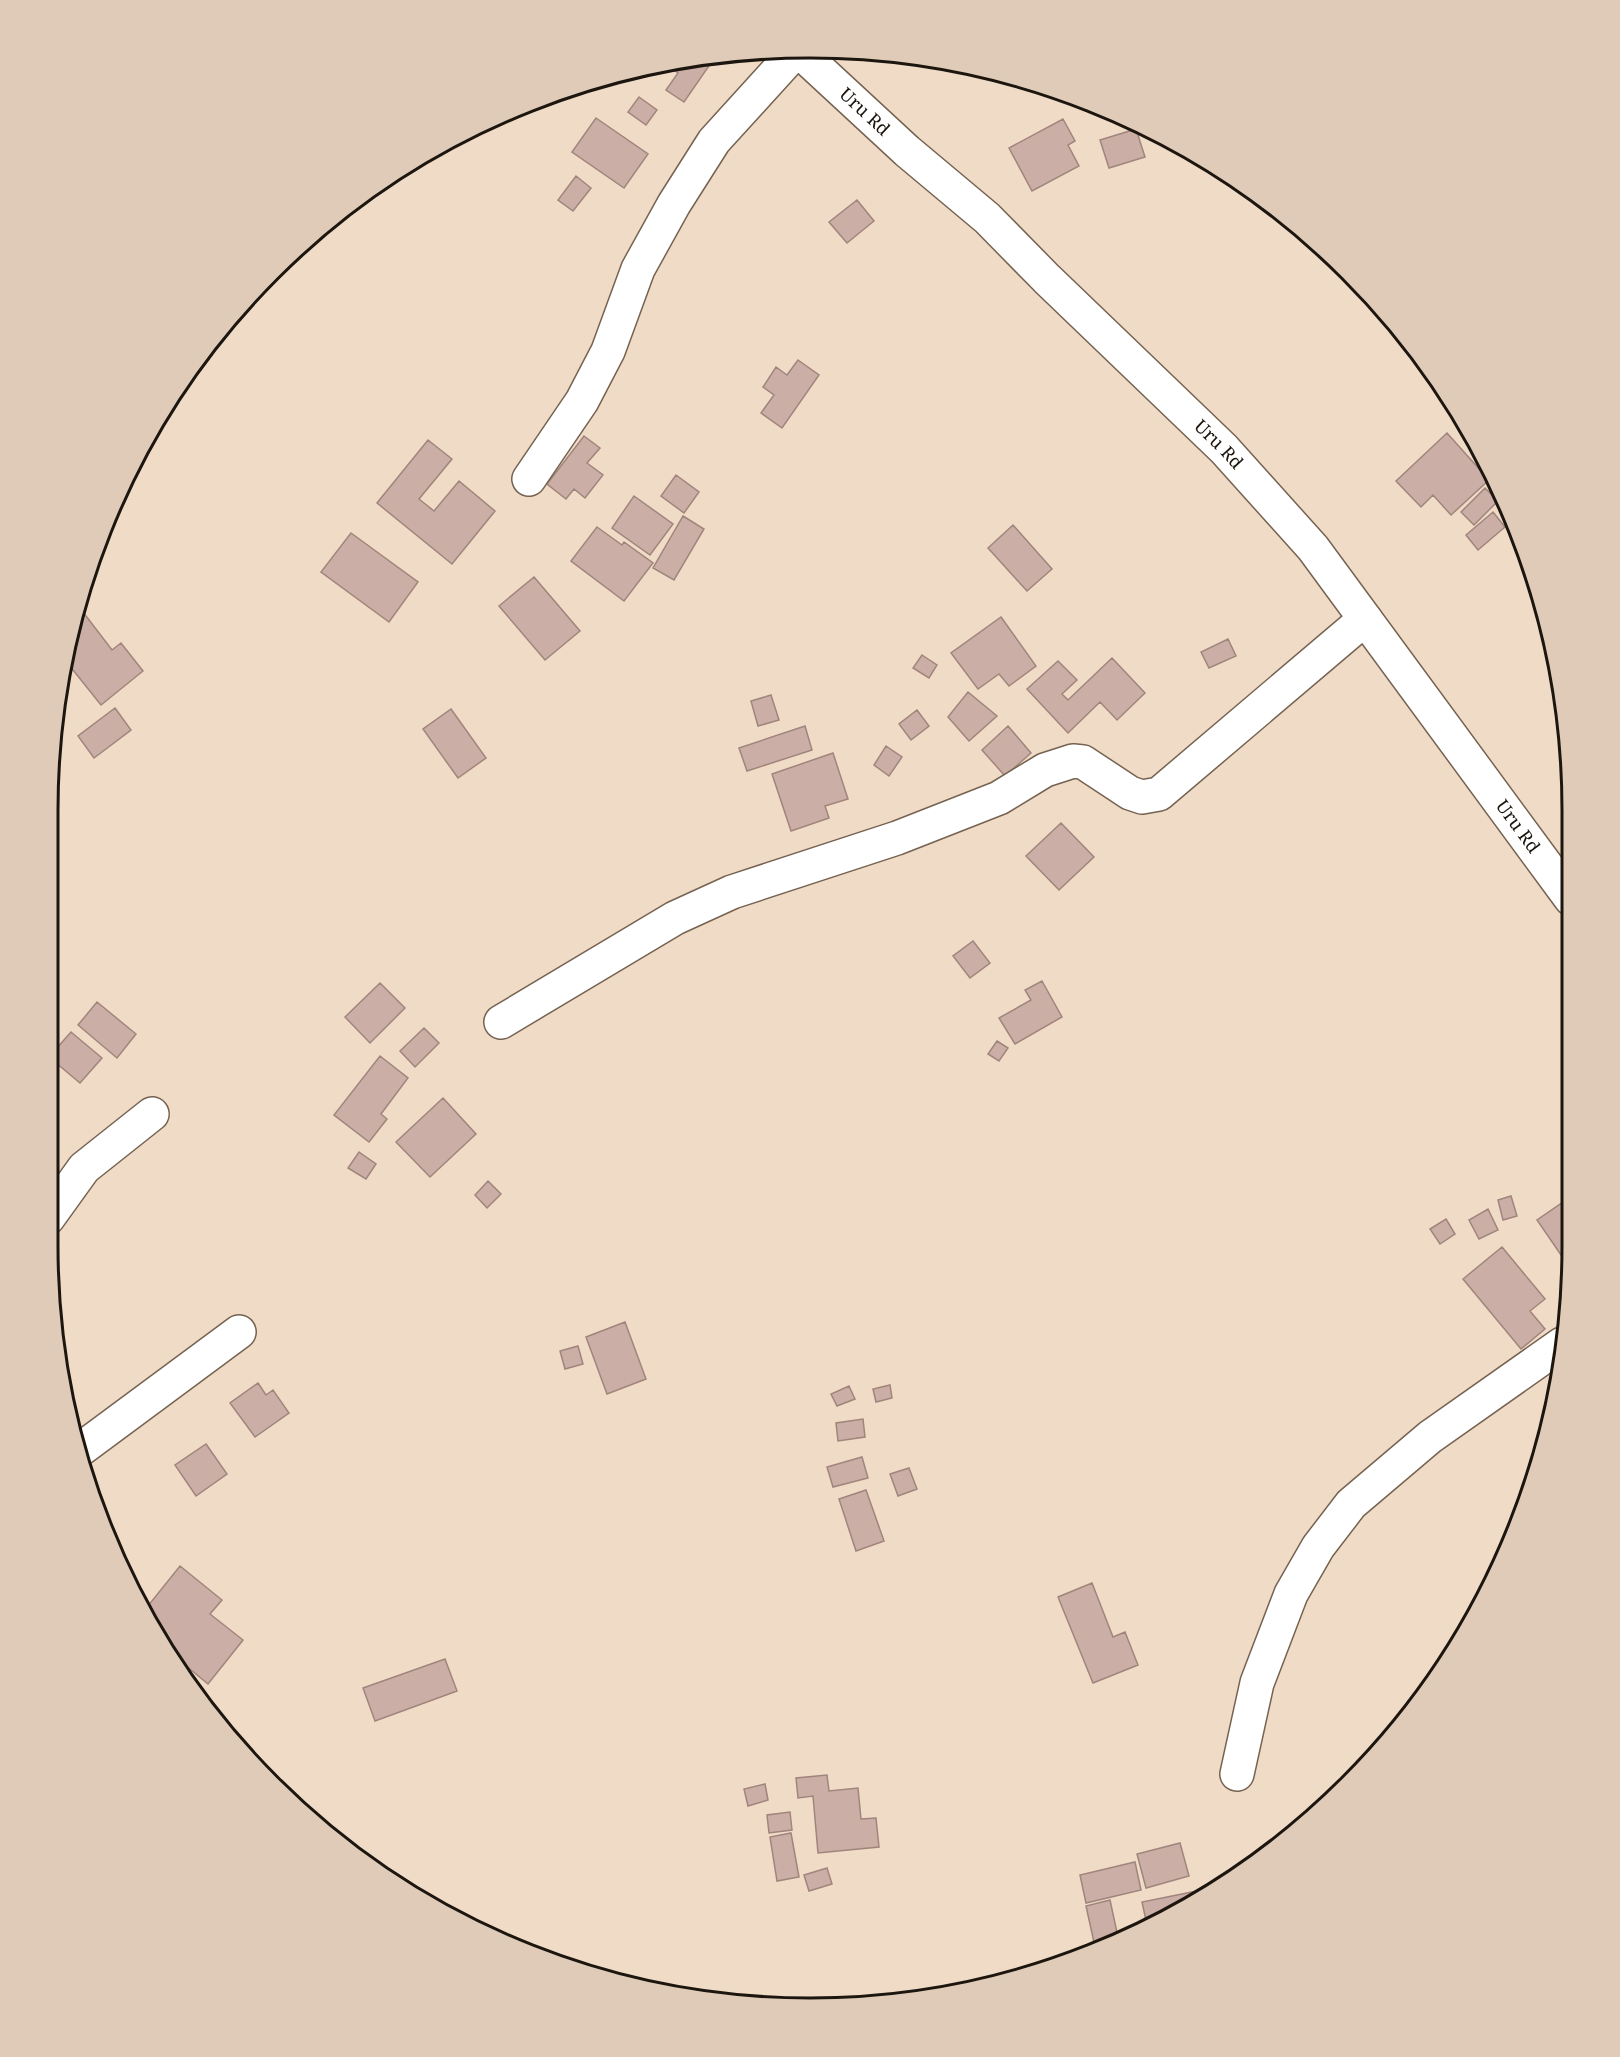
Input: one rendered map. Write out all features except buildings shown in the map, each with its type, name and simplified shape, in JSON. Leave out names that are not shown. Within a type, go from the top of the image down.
[{"type":"street","name":"Uru Rd","points":[[807,58],[907,151],[987,218],[1047,279],[1224,449],[1312,548],[1562,886]]},
{"type":"street","points":[[529,479],[582,401],[603,361],[638,269],[674,204],[714,141],[789,59]]},
{"type":"street","points":[[501,1022],[675,918],[732,892],[897,838],[999,798],[1045,770],[1073,761],[1083,762],[1130,793],[1142,797],[1159,794],[1365,619]]},
{"type":"street","points":[[58,1204],[84,1168],[152,1114]]},
{"type":"street","points":[[85,1446],[239,1332]]},
{"type":"street","points":[[1237,1774],[1257,1683],[1291,1594],[1318,1546],[1351,1504],[1430,1437],[1554,1349]]}]
